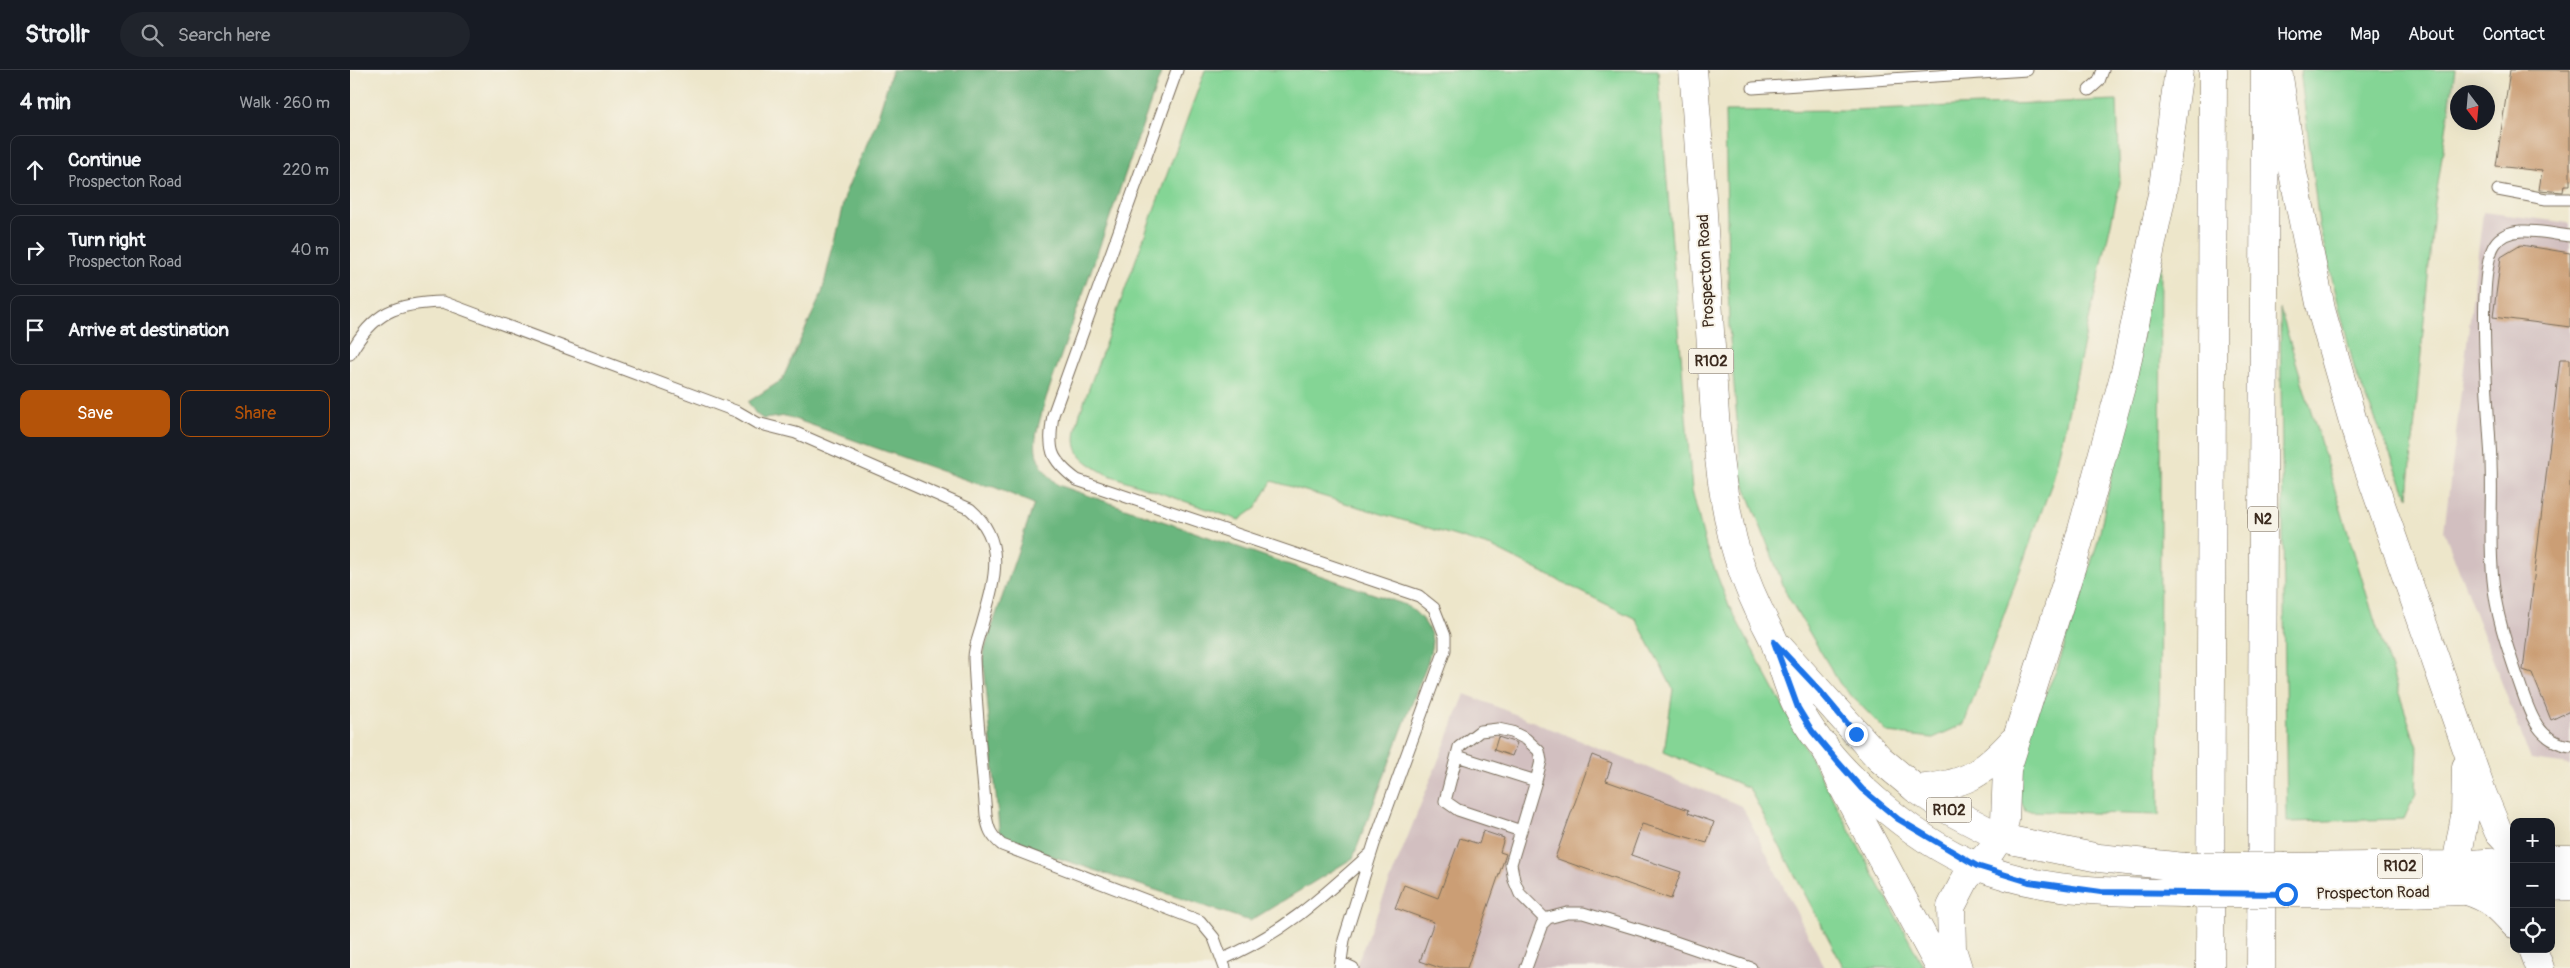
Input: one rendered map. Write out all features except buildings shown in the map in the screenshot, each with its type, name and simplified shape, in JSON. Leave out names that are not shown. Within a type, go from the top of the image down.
[{"type":"main road","name":"Prospecton Road","points":[[1693,70],[1715,426],[1723,488],[1734,541],[1746,580],[1774,642],[1798,708],[1824,745],[1862,789],[1898,819],[1977,866],[2029,882],[2064,888],[2101,892],[2185,880],[2286,880],[2467,891],[2510,889]]},
{"type":"main road","points":[[1958,968],[1952,949],[1951,907],[1956,893],[2000,837],[2005,820],[2007,769],[2015,739],[2074,559],[2125,372],[2162,194],[2179,70]]},
{"type":"main road","points":[[2210,968],[2214,70]]},
{"type":"main road","name":"N2","points":[[2261,968],[2265,70]]},
{"type":"main road","points":[[2278,70],[2293,173],[2322,313],[2358,439],[2466,748],[2498,831],[2510,844]]},
{"type":"main road","name":"Prospecton Road","points":[[1774,642],[1820,691],[1856,734],[1916,789],[1948,810],[2000,837],[2099,858],[2185,880]]},
{"type":"main road","points":[[1916,789],[1941,787],[1977,774],[1991,765],[2015,739]]},
{"type":"main road","points":[[1824,745],[1843,787],[1940,968]]},
{"type":"main road","points":[[2466,748],[2465,816],[2456,865],[2467,891],[2498,905],[2510,919]]},
{"type":"main road","points":[[2555,859],[2570,859]]},
{"type":"main road","name":"Prospecton Road","points":[[2286,880],[2510,861]]},
{"type":"main road","points":[[2555,887],[2570,886]]},
{"type":"main road","points":[[2534,953],[2540,968]]},
{"type":"lane","points":[[1176,70],[1053,415],[1050,431],[1052,455],[1061,468],[1078,480],[1419,596],[1434,608],[1445,636],[1445,650],[1371,853],[1344,940],[1341,966],[1353,968]]},
{"type":"lane","points":[[1753,88],[1885,75],[2027,70]]},
{"type":"lane","points":[[2089,90],[2098,82],[2103,70]]},
{"type":"lane","points":[[2498,190],[2546,199],[2570,199]]},
{"type":"lane","points":[[2570,236],[2527,231],[2506,235],[2500,239],[2495,244],[2489,257],[2485,308],[2492,478],[2493,578],[2497,609],[2506,645],[2536,725],[2551,740],[2570,746]]},
{"type":"lane","points":[[350,354],[372,323],[391,309],[415,303],[443,302],[738,412],[757,422],[796,433],[970,509],[983,520],[991,534],[994,548],[995,570],[974,656],[986,815],[992,837],[1002,845],[1200,921],[1214,938],[1224,964],[1298,917],[1371,853]]},
{"type":"lane","points":[[1521,831],[1458,810],[1445,801],[1459,747],[1480,731],[1498,729],[1512,732],[1526,739],[1539,751],[1541,761],[1536,781],[1521,831],[1511,864],[1514,880],[1520,894],[1546,920]]},
{"type":"lane","points":[[1457,756],[1536,781]]},
{"type":"lane","points":[[1526,968],[1537,932],[1546,920],[1558,915],[1582,913],[1643,931],[1751,968]]},
{"type":"shaded area","points":[[2483,212],[2570,223],[2570,765],[2531,760],[2444,531]]},
{"type":"shaded area","points":[[1465,694],[1742,806],[1825,968],[1355,968]]},
{"type":"green space","points":[[892,70],[1162,70],[1046,398],[1036,434],[1037,454],[1040,464],[1058,485],[1403,604],[1418,614],[1429,630],[1432,646],[1428,661],[1353,858],[1250,921],[1000,839],[983,653],[1034,504],[994,487],[978,484],[786,416],[763,419],[756,414],[748,402],[782,380],[822,293],[846,191],[876,123]]},
{"type":"green space","points":[[1205,70],[1658,70],[1692,490],[1706,547],[1729,606],[1924,968],[1844,968],[1749,788],[1664,752],[1673,689],[1636,619],[1492,547],[1272,481],[1256,508],[1239,520],[1106,474],[1095,468],[1081,456],[1075,443],[1080,413]]},
{"type":"green space","points":[[2300,70],[2455,70],[2453,85],[2450,85],[2450,103],[2434,210],[2408,497],[2355,371],[2319,225]]},
{"type":"green space","points":[[2117,100],[2120,183],[2053,480],[1964,724],[1933,738],[1888,733],[1840,684],[1787,595],[1742,478],[1729,327],[1725,111],[1847,110]]},
{"type":"green space","points":[[2161,237],[2159,815],[2025,811],[2009,771],[2057,669],[2098,541]]},
{"type":"green space","points":[[2280,309],[2376,625],[2418,750],[2416,793],[2404,819],[2287,822]]},
{"type":"route","points":[[1856,734],[1803,671],[1774,642],[1788,686],[1798,708],[1812,731],[1862,789],[1898,819],[1932,842],[1977,866],[2029,882],[2101,892],[2286,894]]}]
